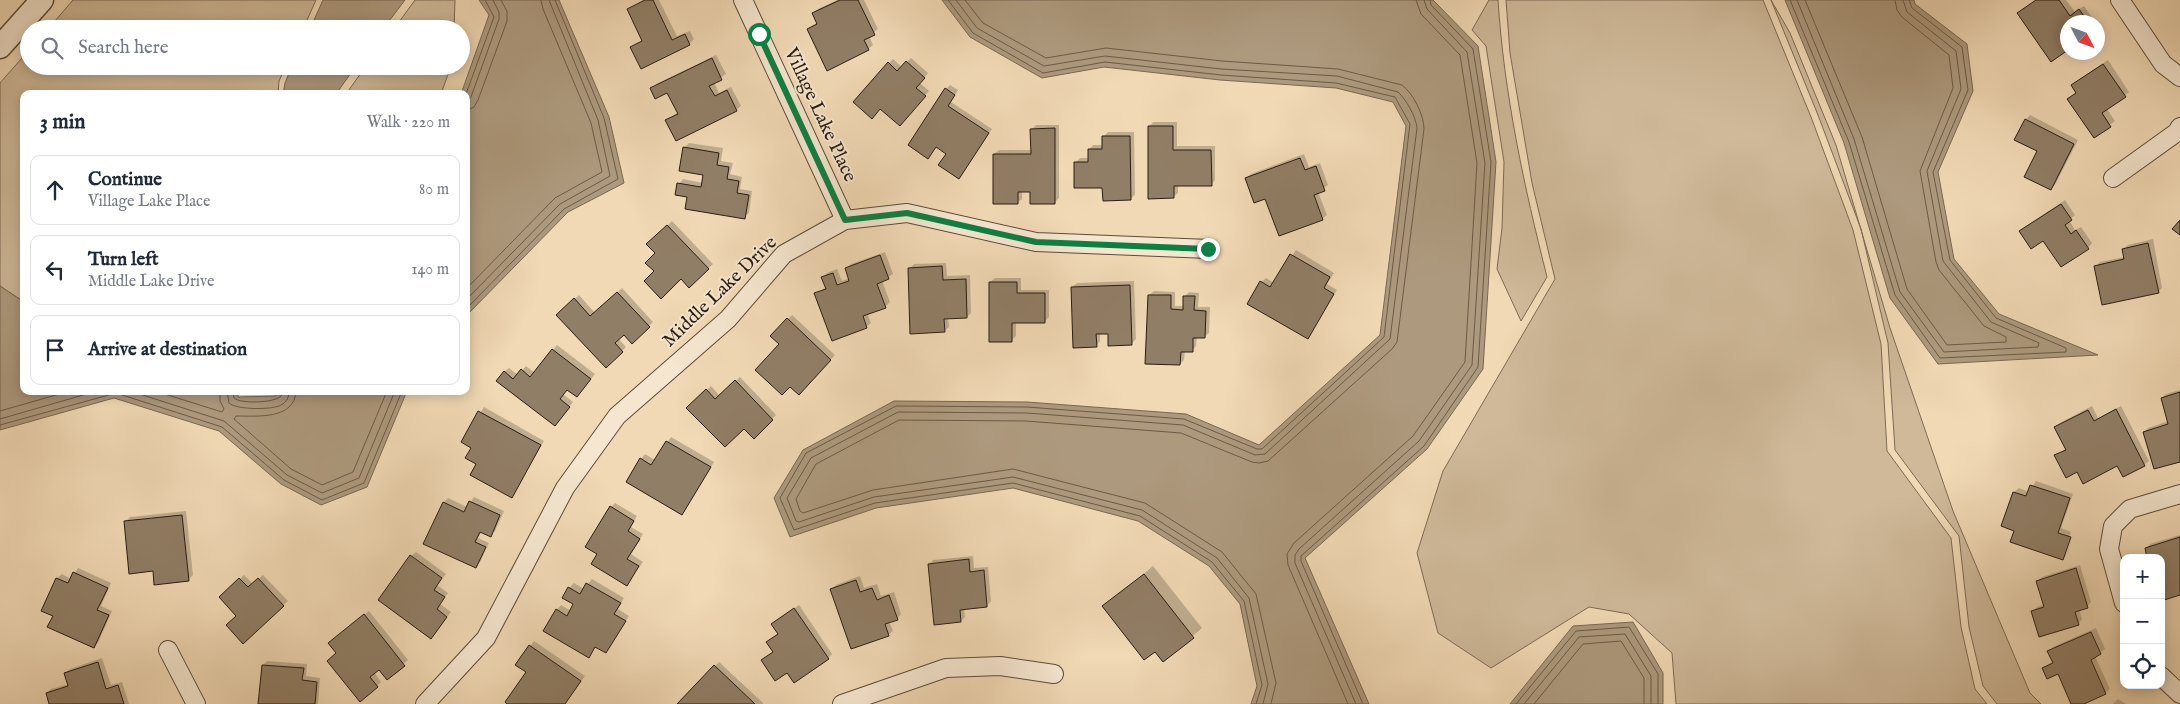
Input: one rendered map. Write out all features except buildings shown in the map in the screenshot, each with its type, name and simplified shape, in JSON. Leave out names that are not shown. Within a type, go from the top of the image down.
[{"type":"street","points":[[24,20],[42,0]]},
{"type":"street","name":"Village Lake Place","points":[[743,0],[845,220]]},
{"type":"street","points":[[2120,0],[2163,64],[2180,77]]},
{"type":"street","points":[[0,47],[20,25]]},
{"type":"street","points":[[2113,178],[2177,132],[2180,127]]},
{"type":"street","name":"Middle Lake Drive","points":[[425,704],[486,638],[565,488],[618,416],[728,319],[784,254],[845,220],[907,213],[1036,242],[1208,249]]},
{"type":"street","points":[[2123,599],[2109,549],[2112,526],[2130,509],[2180,494]]},
{"type":"street","points":[[168,650],[196,704]]},
{"type":"street","points":[[842,704],[946,668],[1000,666],[1054,674]]},
{"type":"street","points":[[2165,680],[2180,694]]},
{"type":"shaded area","points":[[73,0],[316,0],[307,20],[56,20]]},
{"type":"shaded area","points":[[415,0],[455,0],[454,20],[401,20]]},
{"type":"shaded area","points":[[1489,0],[1498,0],[1505,70],[1516,140],[1530,209],[1547,277],[1521,321],[1497,269],[1502,228],[1504,162],[1486,46],[1472,30]]},
{"type":"shaded area","points":[[1506,0],[1763,0],[1811,117],[1853,230],[1881,344],[1887,451],[1951,538],[1961,627],[1975,689],[1987,704],[1676,704],[1672,653],[1629,614],[1589,607],[1491,668],[1438,633],[1417,553],[1443,471],[1555,279],[1532,183],[1510,53]]},
{"type":"shaded area","points":[[1771,0],[1790,33],[1836,145],[1860,226],[1818,115]]},
{"type":"shaded area","points":[[20,60],[20,75],[282,75],[278,90],[20,90],[20,299],[0,286],[0,83]]},
{"type":"shaded area","points":[[360,75],[448,75],[442,90],[349,90]]},
{"type":"shaded area","points":[[1862,233],[1890,328],[1953,511],[2030,693],[2041,704],[1997,704],[1983,686],[1969,627],[1959,536],[1895,450],[1888,343]]},
{"type":"water","points":[[323,0],[405,0],[390,20],[314,20]]},
{"type":"water","points":[[479,0],[559,0],[609,117],[624,183],[568,212],[470,312],[470,90],[462,90],[468,75],[470,75],[470,69],[489,15]]},
{"type":"water","points":[[942,0],[1433,0],[1478,46],[1496,162],[1483,369],[1427,449],[1305,558],[1369,704],[1251,704],[1257,686],[1240,604],[1209,566],[1138,521],[1013,488],[876,508],[790,537],[774,498],[803,450],[894,401],[1027,402],[1186,414],[1259,445],[1380,335],[1406,126],[1393,102],[1336,88],[1220,80],[1104,67],[1042,78],[970,37]]},
{"type":"water","points":[[1785,0],[1914,0],[1915,4],[1967,44],[1973,91],[1938,172],[1954,259],[1999,314],[2098,355],[1938,364],[1890,298],[1844,143]]},
{"type":"water","points":[[288,75],[350,75],[339,90],[284,90]]},
{"type":"water","points":[[0,286],[20,299],[20,395],[238,395],[238,397],[276,395],[405,395],[367,487],[321,505],[281,484],[219,431],[114,398],[0,430]]},
{"type":"water","points":[[1633,622],[1663,673],[1663,704],[1510,704],[1573,626]]},
{"type":"route","points":[[759,34],[845,220],[907,213],[1036,242],[1208,249]]}]
